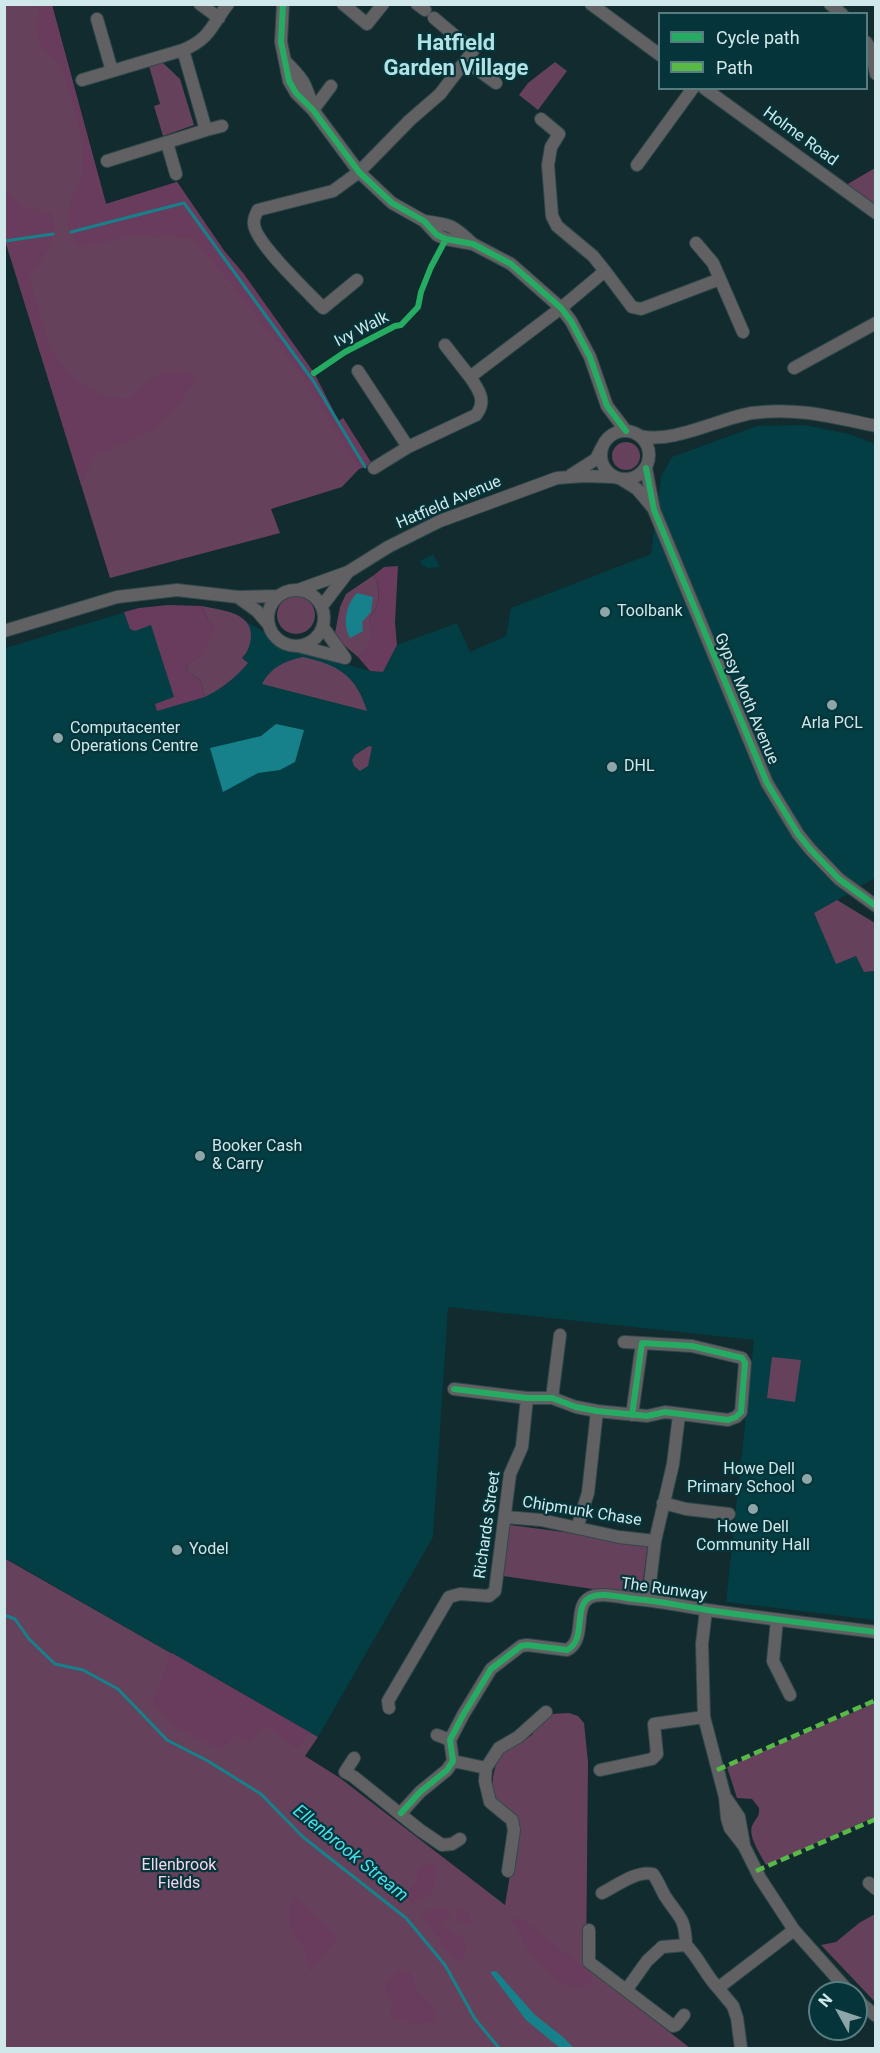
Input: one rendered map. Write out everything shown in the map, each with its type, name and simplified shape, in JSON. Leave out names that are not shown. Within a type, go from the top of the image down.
[{"type":"street","points":[[200,4],[219,18]]},
{"type":"street","points":[[82,80],[198,44],[211,32],[228,4]]},
{"type":"street","points":[[283,4],[280,42],[285,62],[302,76],[314,110],[359,172],[392,203],[424,221],[437,235],[473,244],[511,264],[561,308],[571,321],[590,357],[607,406],[626,431],[656,438],[677,435],[739,416],[773,411],[820,413],[876,426]]},
{"type":"street","points":[[343,4],[367,24],[383,4]]},
{"type":"street","points":[[591,4],[658,54]]},
{"type":"street","points":[[357,280],[323,308],[260,239],[254,225],[255,215],[258,210],[333,191],[359,172],[410,120],[440,94],[472,51],[425,11]]},
{"type":"street","points":[[97,19],[112,71]]},
{"type":"street","points":[[868,44],[876,74]]},
{"type":"street","points":[[183,50],[206,130]]},
{"type":"street","points":[[466,61],[496,83]]},
{"type":"street","points":[[314,110],[331,86]]},
{"type":"street","points":[[637,165],[692,90]]},
{"type":"street","name":"Holme Road","points":[[707,90],[876,213]]},
{"type":"street","points":[[541,119],[564,137],[551,147],[548,165],[552,216],[557,226],[593,256],[632,307],[641,309],[720,279]]},
{"type":"street","points":[[107,161],[222,126]]},
{"type":"street","points":[[167,143],[177,174]]},
{"type":"street","points":[[696,243],[712,263],[743,332]]},
{"type":"street","points":[[470,377],[561,308],[605,271]]},
{"type":"street","points":[[794,368],[876,323]]},
{"type":"street","points":[[375,468],[408,447],[476,415],[482,408],[483,399],[470,377],[445,345]]},
{"type":"street","points":[[358,371],[408,447]]},
{"type":"street","points":[[607,406],[605,443],[601,456],[603,465],[617,478],[636,477],[665,442],[677,435]]},
{"type":"street","points":[[605,443],[613,435],[626,431]]},
{"type":"street","points":[[640,436],[647,445],[648,464]]},
{"type":"street","name":"Hatfield Avenue","points":[[567,477],[596,459],[605,443]]},
{"type":"street","name":"Gypsy Moth Avenue","points":[[648,464],[654,510],[767,783],[798,834],[810,849],[839,879],[876,906]]},
{"type":"street","name":"Hatfield Avenue","points":[[298,590],[348,572],[388,547],[440,521],[556,478],[617,478]]},
{"type":"street","name":"Gypsy Moth Avenue","points":[[617,478],[637,489],[654,510]]},
{"type":"street","name":"Hatfield Avenue","points":[[322,606],[348,572]]},
{"type":"street","points":[[4,631],[117,597],[177,590],[238,597],[278,596],[298,590],[317,598],[322,606],[324,621],[312,641],[298,646]]},
{"type":"street","points":[[269,625],[270,608],[278,596]]},
{"type":"street","points":[[238,597],[257,611],[276,638],[282,642],[345,658],[322,627]]},
{"type":"street","points":[[552,1398],[560,1335]]},
{"type":"street","points":[[454,1389],[527,1398],[552,1398],[576,1407],[632,1415],[647,1416],[665,1412],[728,1420],[741,1412],[745,1363],[742,1358],[711,1349],[624,1341]]},
{"type":"street","points":[[632,1415],[642,1343]]},
{"type":"street","name":"Richards Street","points":[[389,1708],[388,1701],[449,1597],[460,1594],[489,1596],[495,1591],[510,1474],[522,1447],[527,1398]]},
{"type":"street","points":[[577,1528],[588,1493],[597,1411]]},
{"type":"street","points":[[648,1600],[654,1541],[673,1464],[679,1415]]},
{"type":"street","points":[[663,1503],[686,1509],[729,1514]]},
{"type":"street","name":"Chipmunk Chase","points":[[505,1517],[541,1520],[619,1537],[654,1541]]},
{"type":"street","name":"The Runway","points":[[450,1740],[491,1669],[527,1644],[567,1650],[575,1644],[583,1606],[587,1599],[596,1595],[648,1600],[777,1620],[876,1632]]},
{"type":"street","points":[[706,1610],[702,1644],[704,1717],[725,1797],[730,1828],[744,1846],[760,1878],[795,1930],[840,1981]]},
{"type":"street","points":[[777,1620],[773,1661],[790,1695]]},
{"type":"street","points":[[508,1871],[514,1830],[512,1821],[490,1802],[485,1781],[486,1768],[499,1748],[518,1737],[546,1712]]},
{"type":"street","points":[[600,1770],[652,1759],[657,1754],[654,1724],[704,1717]]},
{"type":"street","points":[[401,1813],[420,1792],[447,1770],[453,1761],[450,1740],[437,1736]]},
{"type":"street","points":[[354,1758],[345,1772],[401,1813],[420,1830],[442,1845],[452,1844],[460,1839]]},
{"type":"street","points":[[453,1761],[486,1768]]},
{"type":"street","points":[[602,1893],[639,1875],[653,1874],[666,1897],[681,1916],[686,1930],[686,1945],[697,1956],[707,1976],[733,2006],[741,2049]]},
{"type":"street","points":[[589,1930],[590,1962],[673,2026],[684,2015]]},
{"type":"street","points":[[718,1988],[795,1930]]},
{"type":"street","points":[[627,1989],[647,1961],[662,1947],[686,1945]]},
{"type":"shaded area","points":[[40,5],[52,5],[106,204],[177,182],[314,373],[339,421],[343,418],[372,464],[359,469],[306,381],[232,284],[192,238],[130,236],[84,247],[76,244],[67,224],[71,201],[83,172],[83,143],[63,68],[39,43],[36,28]]},
{"type":"shaded area","points":[[5,192],[26,207],[51,213],[54,222],[52,239],[29,278],[49,346],[70,376],[103,396],[127,399],[151,380],[167,372],[185,373],[196,378],[180,403],[151,431],[95,455],[81,484],[5,240]]},
{"type":"shaded area","points":[[805,425],[849,434],[875,444],[875,878],[815,913],[856,956],[864,972],[875,971],[875,1620],[726,1602],[754,1340],[448,1307],[433,1537],[318,1737],[5,1558],[5,648],[139,608],[168,605],[202,606],[232,613],[295,650],[370,671],[383,672],[397,645],[457,623],[470,652],[506,636],[511,608],[651,554],[661,477],[672,457],[757,426]]},
{"type":"shaded area","points":[[433,554],[440,567],[428,568],[422,565],[420,561]]},
{"type":"shaded area","points":[[398,566],[395,622],[397,645],[383,672],[370,671],[358,657],[371,640],[369,619],[379,598],[374,575],[384,567]]},
{"type":"shaded area","points":[[357,593],[373,597],[371,612],[362,622],[363,631],[350,638],[346,626],[346,614]]},
{"type":"shaded area","points":[[168,605],[202,606],[208,620],[215,626],[202,655],[186,667],[187,671],[200,680],[205,697],[157,711],[155,704],[174,697],[151,625],[135,631],[130,629],[124,612]]},
{"type":"shaded area","points":[[276,724],[304,730],[295,762],[280,770],[258,773],[223,792],[210,748],[261,736]]},
{"type":"shaded area","points":[[172,1653],[309,1732],[297,1748],[265,1725],[247,1742],[234,1734],[223,1750],[176,1727],[153,1702]]},
{"type":"shaded area","points":[[426,1865],[435,1865],[437,1871],[433,1892],[411,1902],[404,1896],[417,1882],[417,1870]]},
{"type":"shaded area","points":[[295,1897],[336,1935],[336,1939],[310,1972],[305,1946],[295,1937],[290,1924],[290,1910]]},
{"type":"shaded area","points":[[435,1907],[449,1909],[451,1913],[441,1924],[463,1939],[467,1949],[463,1960],[455,1960],[421,1915]]},
{"type":"shaded area","points":[[463,1909],[469,1914],[471,1922],[467,1925],[458,1920],[456,1914],[458,1910]]},
{"type":"shaded area","points":[[520,1918],[592,1974],[590,1983],[574,1986],[565,1983],[540,1964],[512,1921]]},
{"type":"shaded area","points":[[398,1970],[410,1973],[419,1994],[430,2003],[436,2014],[434,2021],[411,2022],[390,2015],[393,2002],[385,1984]]},
{"type":"shaded area","points":[[496,1971],[535,2015],[574,2048],[560,2048],[526,2020],[490,1972]]},
{"type":"green space","points":[[4,5],[52,5],[106,204],[177,182],[314,373],[339,421],[343,418],[372,464],[359,469],[342,487],[271,509],[280,533],[110,578],[5,240]]},
{"type":"green space","points":[[162,62],[180,79],[194,125],[163,136],[154,106],[160,104],[149,66]]},
{"type":"green space","points":[[555,62],[567,71],[538,110],[519,95],[528,83]]},
{"type":"green space","points":[[875,168],[875,203],[873,203],[846,185]]},
{"type":"green space","points":[[626,442],[636,446],[640,456],[636,466],[626,470],[616,466],[612,456],[616,446]]},
{"type":"green space","points":[[374,575],[379,598],[369,619],[372,631],[371,640],[358,657],[340,642],[335,633],[340,607],[346,594]]},
{"type":"green space","points":[[296,596],[310,601],[315,615],[310,629],[296,634],[282,629],[277,615],[282,601]]},
{"type":"green space","points":[[202,606],[241,617],[250,628],[251,636],[249,647],[242,658],[248,663],[228,682],[205,697],[200,680],[187,671],[186,666],[202,655],[208,620]]},
{"type":"green space","points":[[303,657],[336,668],[344,674],[357,688],[367,711],[262,684],[279,666]]},
{"type":"green space","points":[[369,746],[372,747],[368,766],[360,771],[354,766],[352,760],[355,755]]},
{"type":"green space","points":[[837,900],[875,923],[875,971],[864,972],[856,956],[836,964],[814,913]]},
{"type":"green space","points":[[772,1357],[801,1360],[795,1402],[767,1398]]},
{"type":"green space","points":[[510,1525],[648,1543],[641,1596],[503,1576]]},
{"type":"green space","name":"Ellenbrook Fields","points":[[4,1558],[318,1737],[305,1756],[340,1778],[505,1905],[518,1817],[510,1810],[506,1811],[491,1797],[496,1764],[507,1747],[533,1734],[533,1730],[550,1714],[569,1713],[578,1716],[584,1723],[588,1762],[586,1967],[690,2048],[5,2048]]},
{"type":"green space","points":[[875,1703],[875,1817],[766,1865],[751,1830],[759,1808],[752,1799],[737,1798],[727,1767]]},
{"type":"green space","points":[[875,1914],[875,2002],[868,1995],[868,1981],[855,1981],[821,1945],[836,1942],[859,1923]]},
{"type":"waterway","points":[[71,232],[184,203],[314,382],[365,467]]},
{"type":"waterway","points":[[5,241],[53,234]]},
{"type":"waterway","name":"Ellenbrook Stream","points":[[4,1615],[15,1619],[29,1639],[55,1664],[83,1670],[118,1689],[167,1740],[208,1761],[261,1794],[303,1837],[406,1918],[445,1965],[475,2019],[499,2048]]},
{"type":"marked path","points":[[717,1770],[876,1700]]},
{"type":"marked path","points":[[756,1871],[876,1819]]},
{"type":"cycle path","points":[[283,4],[281,42],[289,81],[359,172],[392,203],[424,221],[437,235],[473,244],[511,264],[561,308],[571,321],[590,357],[607,406],[626,431]]},
{"type":"cycle path","name":"Ivy Walk","points":[[314,373],[345,352],[401,325],[418,307],[431,267],[446,239]]},
{"type":"cycle path","points":[[646,468],[654,510],[767,783],[798,834],[810,849],[839,879],[876,906]]},
{"type":"cycle path","points":[[454,1389],[527,1398],[552,1398],[576,1407],[597,1411],[647,1416],[665,1412],[728,1420],[741,1412],[745,1363],[742,1358],[692,1346],[642,1343],[632,1415]]},
{"type":"cycle path","points":[[401,1813],[420,1792],[447,1770],[453,1761],[450,1740],[491,1669],[521,1646],[567,1650],[577,1639],[584,1602],[594,1596],[611,1595],[876,1632]]},
{"type":"place","name":"Toolbank","points":[[605,612]]},
{"type":"place","name":"Arla PCL","points":[[832,705]]},
{"type":"place","name":"Computacenter Operations Centre","points":[[58,738]]},
{"type":"place","name":"DHL","points":[[612,767]]},
{"type":"place","name":"Booker Cash & Carry","points":[[200,1156]]},
{"type":"place","name":"Howe Dell Primary School","points":[[807,1479]]},
{"type":"place","name":"Howe Dell Community Hall","points":[[753,1509]]},
{"type":"place","name":"Yodel","points":[[177,1550]]},
{"type":"district","name":"Hatfield Garden Village","points":[[456,56]]}]
